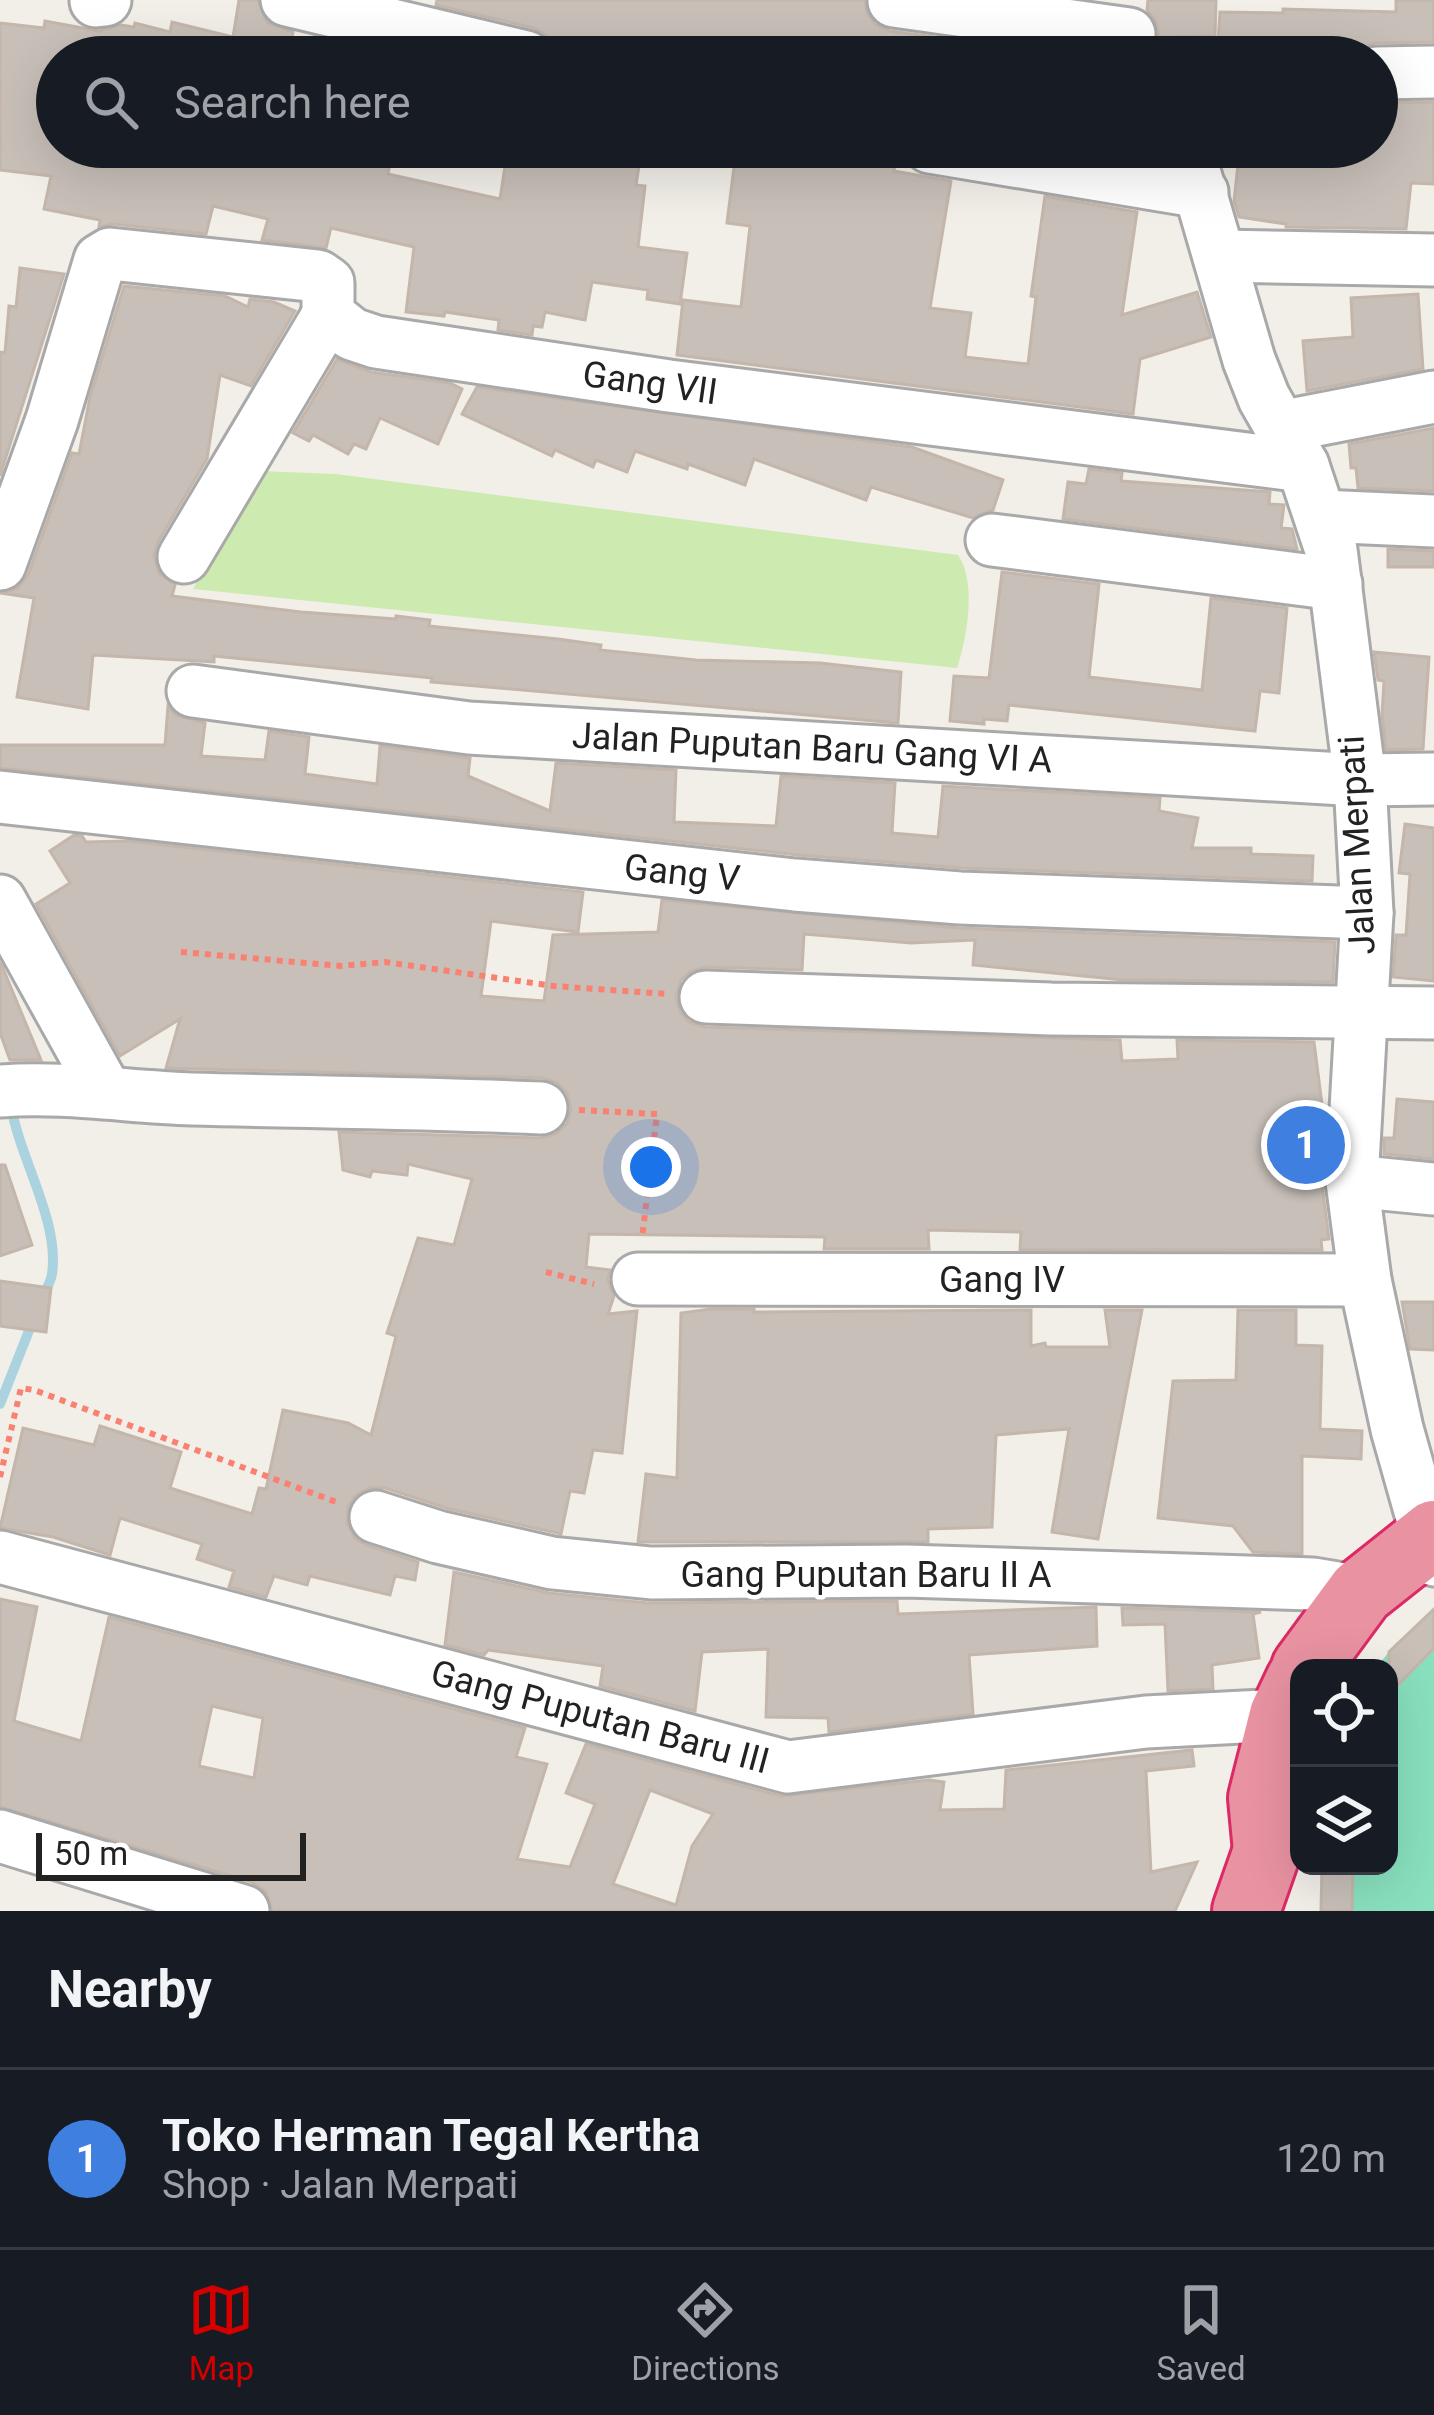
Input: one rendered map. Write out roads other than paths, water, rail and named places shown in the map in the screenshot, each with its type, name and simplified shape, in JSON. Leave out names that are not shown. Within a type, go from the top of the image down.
[{"type":"highway","points":[[1316,1659],[1361,1592],[1432,1553]]},
{"type":"highway","points":[[1360,1659],[1393,1617],[1432,1553]]},
{"type":"highway","points":[[1256,1881],[1262,1798],[1290,1707]]},
{"type":"highway","points":[[1256,1881],[1290,1811]]},
{"type":"street","points":[[96,1],[105,0]]},
{"type":"street","points":[[287,0],[438,36]]},
{"type":"street","points":[[894,1],[1129,30]]},
{"type":"street","points":[[1398,72],[1434,71]]},
{"type":"street","name":"Jalan Merpati","points":[[1194,169],[1249,360],[1322,516],[1336,584],[1360,780],[1367,914],[1352,1181],[1366,1280],[1432,1553]]},
{"type":"street","points":[[0,564],[52,420],[100,260],[110,254],[311,274],[328,284],[328,315],[184,556]]},
{"type":"street","points":[[1219,256],[1434,260]]},
{"type":"street","name":"Gang VII","points":[[328,315],[352,334],[398,346],[669,386],[1292,447],[1434,397]]},
{"type":"street","points":[[1322,516],[1434,520]]},
{"type":"street","points":[[992,540],[1336,584]]},
{"type":"street","name":"Jalan Puputan Baru Gang VI A","points":[[193,691],[469,728],[1360,780],[1434,779]]},
{"type":"street","name":"Gang V","points":[[0,797],[795,885],[959,898],[1367,914]]},
{"type":"street","points":[[0,901],[106,1092]]},
{"type":"street","points":[[706,997],[897,1005],[1434,1013]]},
{"type":"street","points":[[14,1090],[541,1108]]},
{"type":"street","points":[[1352,1181],[1434,1190]]},
{"type":"street","name":"Gang IV","points":[[638,1279],[1366,1280]]},
{"type":"street","name":"Gang Puputan Baru II A","points":[[376,1517],[552,1563],[651,1573],[975,1573],[1313,1584],[1361,1592]]},
{"type":"street","name":"Gang Puputan Baru III","points":[[0,1557],[788,1767],[1147,1722],[1290,1689]]},
{"type":"street","points":[[0,1836],[244,1911]]},
{"type":"waterway","points":[[11,1105],[50,1233],[52,1274],[41,1301]]},
{"type":"waterway","points":[[0,1404],[34,1318]]},
{"type":"place","name":"Toko Herman Tegal Kertha","points":[[1306,1145]]}]
